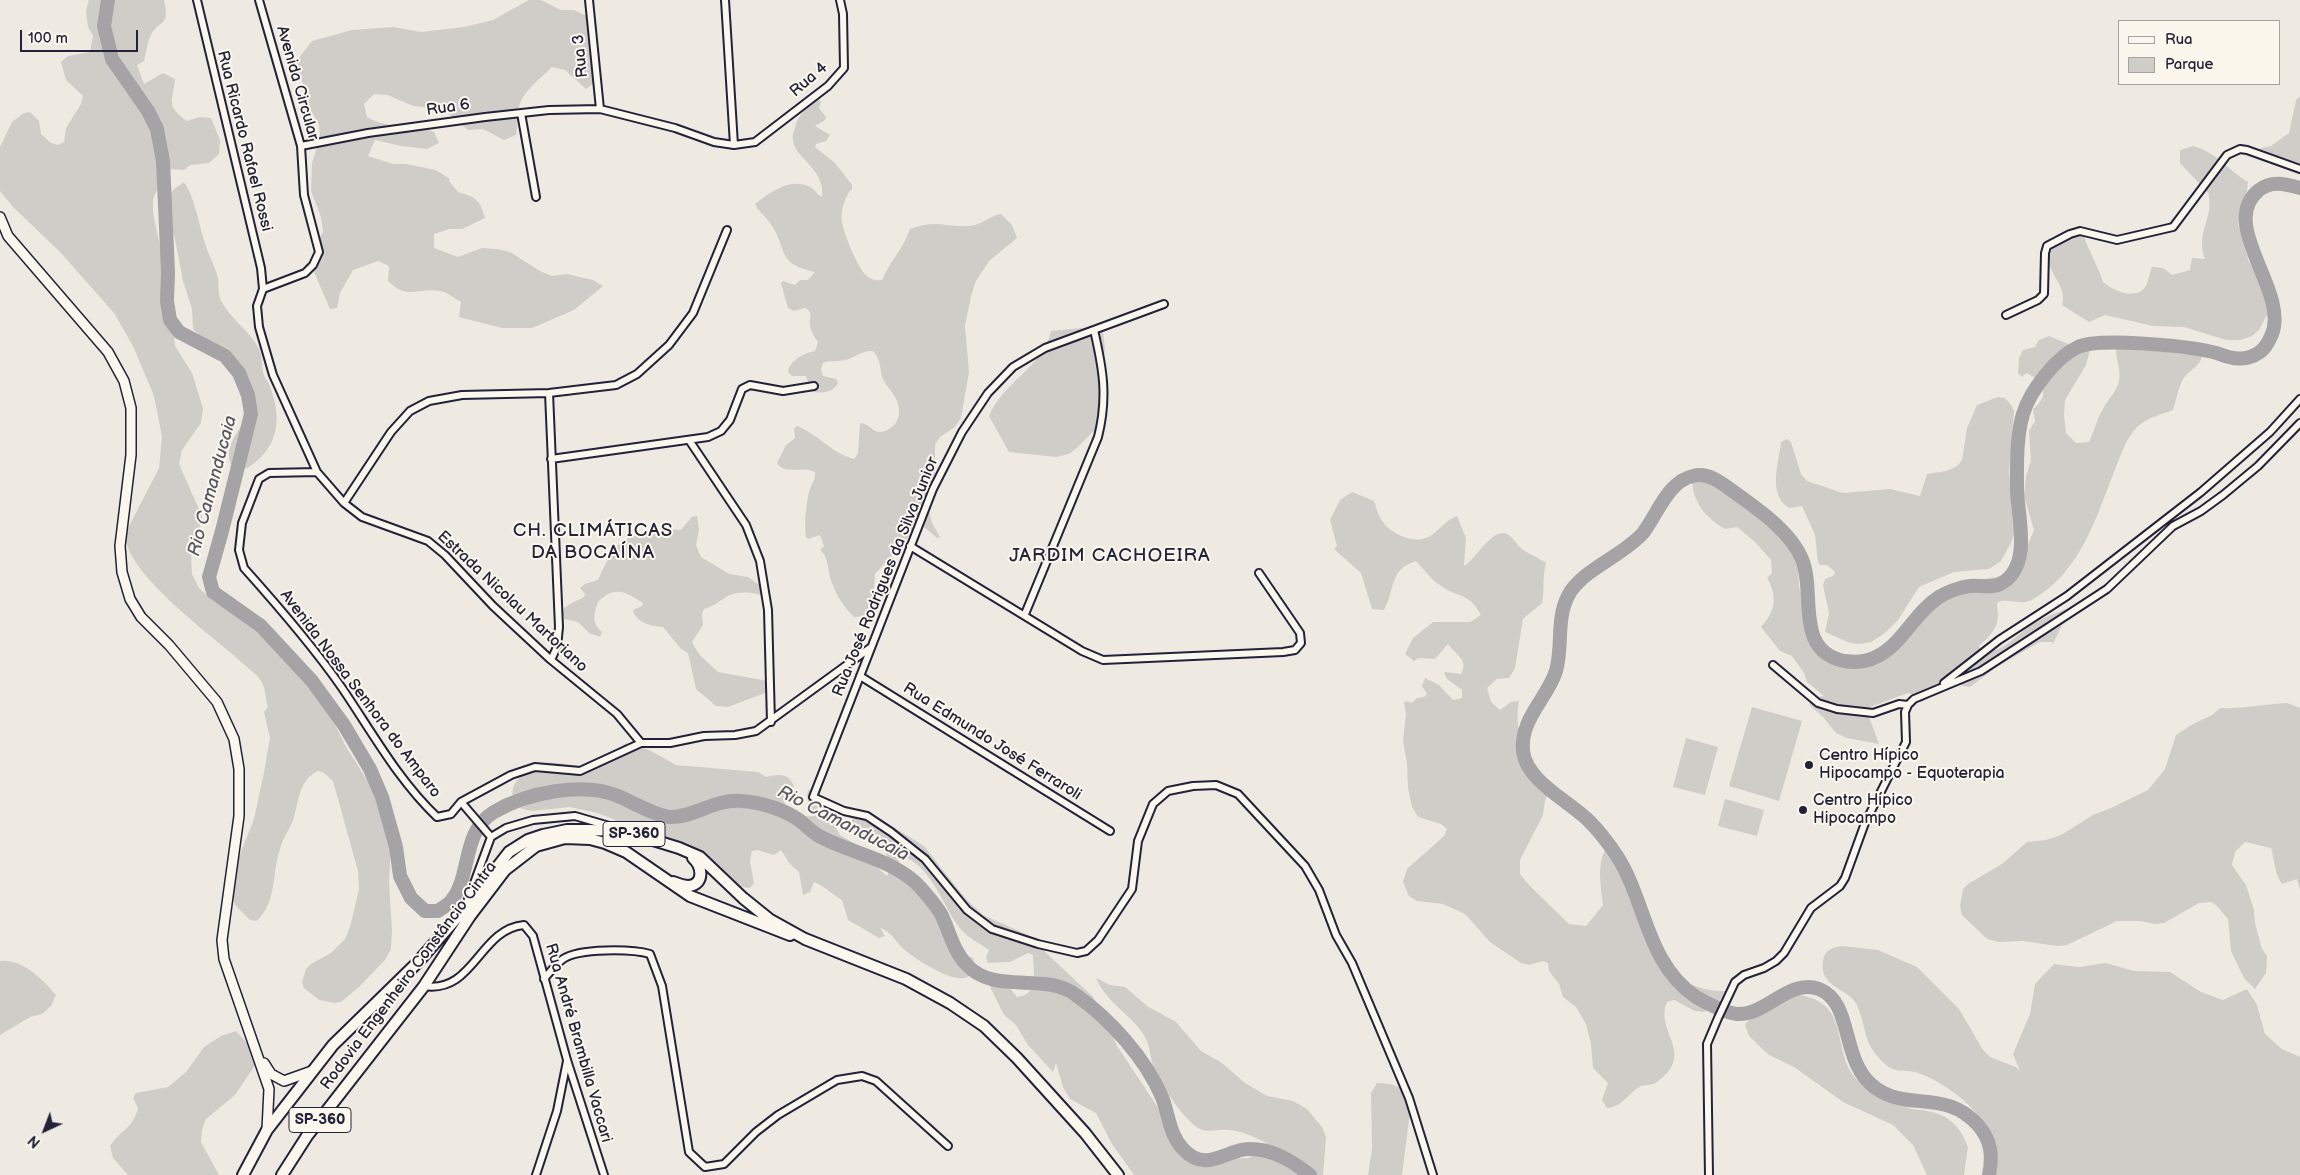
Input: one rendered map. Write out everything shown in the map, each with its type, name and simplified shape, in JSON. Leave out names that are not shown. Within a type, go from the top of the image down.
[{"type":"main road","points":[[0,217],[8,236],[108,352],[124,381],[131,408],[131,455],[120,546],[125,581],[130,599],[141,617],[169,645],[217,702],[234,739],[239,769],[239,816],[222,940],[224,959],[269,1089],[267,1130]]},
{"type":"main road","name":"Rodovia Engenheiro Constâncio Cintra","points":[[245,1172],[267,1130],[333,1046],[417,963],[463,911],[509,852],[528,840],[567,830],[624,831],[679,848],[700,857],[743,898],[769,919],[804,939]]},
{"type":"main road","name":"Rodovia Engenheiro Constâncio Cintra","points":[[282,1175],[307,1136],[424,986],[470,916],[505,870],[536,846],[565,838],[590,839],[626,852],[690,896],[781,933],[804,939],[906,979],[950,1003],[984,1026],[1017,1058],[1085,1133],[1118,1175]]},
{"type":"main road","points":[[665,880],[689,886],[694,884],[700,877],[701,866],[695,859],[679,848]]},
{"type":"main road","points":[[258,1054],[271,1074],[284,1081],[312,1071]]},
{"type":"street","name":"Rua Ricardo Rafael Rossi","points":[[197,0],[261,268],[263,289]]},
{"type":"street","name":"Avenida Circular","points":[[259,0],[301,146],[304,195],[319,252],[313,265],[305,272],[263,289]]},
{"type":"street","name":"Rua 3","points":[[589,0],[600,109]]},
{"type":"street","points":[[725,0],[734,145]]},
{"type":"street","name":"Rua 4","points":[[600,109],[675,128],[714,142],[734,145],[755,142],[828,86],[844,68],[843,14],[840,0]]},
{"type":"street","name":"Rua 6","points":[[301,146],[368,133],[521,113],[600,109]]},
{"type":"street","points":[[521,113],[536,197]]},
{"type":"street","points":[[2006,315],[2038,300],[2044,294],[2045,253],[2047,246],[2080,231],[2117,240],[2173,227],[2227,155],[2240,149],[2247,150],[2300,169]]},
{"type":"street","points":[[344,503],[391,432],[410,411],[429,401],[462,395],[549,394],[616,385],[637,374],[668,345],[693,312],[727,230]]},
{"type":"street","name":"Estrada Nicolau Martoriano","points":[[263,289],[257,306],[260,327],[273,375],[317,472],[344,503],[362,517],[428,541],[446,555],[493,606],[551,660],[617,714],[641,743]]},
{"type":"street","name":"Rua José Rodrigues da Silva Junior","points":[[1164,304],[1044,348],[1013,367],[988,394],[962,432],[933,488],[812,797],[844,811],[867,816],[892,832],[925,859],[967,910],[992,929],[1038,944],[1077,953],[1086,951],[1098,940],[1132,889],[1138,841],[1154,804],[1168,791],[1193,786],[1216,785],[1238,794],[1306,866],[1319,890],[1336,935],[1352,963],[1409,1098],[1433,1175]]},
{"type":"street","points":[[1025,614],[1098,437],[1104,412],[1104,384],[1094,330]]},
{"type":"street","points":[[552,459],[708,437],[720,430],[730,420],[742,389],[750,385],[783,391],[814,386]]},
{"type":"street","points":[[549,394],[559,628],[557,647],[551,660]]},
{"type":"street","points":[[1938,688],[1999,640],[2067,596],[2201,492],[2270,432],[2300,399]]},
{"type":"street","points":[[1709,1175],[1707,1044],[1729,992],[1735,982],[1744,975],[1764,968],[1776,961],[1784,953],[1811,908],[1840,886],[1845,878],[1865,823],[1906,742],[1905,712],[1908,705],[1914,699],[1981,671],[2107,589],[2172,526],[2201,511],[2223,496],[2258,466],[2300,423]]},
{"type":"street","points":[[689,440],[746,525],[760,561],[768,610],[770,722]]},
{"type":"street","name":"Avenida Nossa Senhora do Amparo","points":[[317,472],[269,473],[259,480],[242,523],[239,550],[244,568],[267,593],[341,687],[397,771],[422,802],[437,817],[451,814],[461,802]]},
{"type":"street","points":[[910,546],[1025,614],[1082,651],[1103,660],[1295,650],[1301,643],[1300,633],[1258,574]]},
{"type":"street","points":[[491,836],[461,802],[512,775],[535,767],[580,771],[641,743],[670,743],[704,736],[735,736],[756,731],[871,648]]},
{"type":"street","points":[[1772,665],[1818,703],[1837,709],[1873,713],[1899,704],[1908,705]]},
{"type":"street","name":"Rua Edmundo José Ferraroli","points":[[860,676],[1110,831]]},
{"type":"street","points":[[463,911],[491,836],[506,828],[533,820],[575,816],[624,831]]},
{"type":"street","name":"Rua André Brambilla Vaccari","points":[[424,986],[438,988],[455,981],[496,937],[513,926],[524,925],[533,936],[567,1060],[604,1175]]},
{"type":"street","points":[[544,978],[564,959],[576,953],[638,950],[650,954],[662,986],[689,1152],[705,1167],[724,1164],[756,1132],[778,1115],[837,1080],[862,1076],[876,1081],[948,1146]]},
{"type":"street","points":[[536,1175],[557,1111],[567,1060]]},
{"type":"green space","points":[[89,0],[164,0],[166,9],[165,19],[153,31],[144,61],[137,65],[144,84],[163,73],[175,79],[172,98],[173,107],[187,121],[199,117],[211,118],[220,140],[219,154],[209,163],[190,165],[184,170],[166,169],[153,199],[153,212],[160,247],[166,307],[173,330],[175,346],[192,373],[203,408],[201,423],[182,450],[179,464],[202,516],[191,553],[192,574],[199,588],[214,602],[240,610],[293,657],[316,696],[330,714],[345,745],[367,780],[383,811],[391,843],[389,882],[392,931],[391,949],[385,960],[359,987],[341,1002],[335,1003],[319,1000],[304,988],[302,982],[306,969],[311,964],[331,953],[345,939],[350,927],[359,889],[358,871],[333,781],[324,773],[318,771],[303,785],[293,821],[283,840],[277,859],[273,887],[268,904],[264,913],[257,921],[250,920],[235,905],[231,890],[237,862],[254,819],[270,738],[264,712],[268,707],[264,687],[254,673],[170,601],[137,565],[128,547],[126,532],[159,468],[162,437],[154,396],[133,346],[114,313],[60,252],[13,207],[0,191],[0,147],[12,122],[24,113],[30,112],[39,121],[41,134],[51,143],[58,145],[64,142],[66,128],[81,104],[83,96],[66,80],[61,62],[68,56],[90,52],[93,36],[88,27],[86,11]]},
{"type":"green space","points":[[529,0],[541,0],[561,10],[574,10],[587,16],[592,28],[591,56],[595,69],[595,82],[586,89],[565,70],[552,67],[524,96],[519,107],[516,135],[504,140],[483,129],[468,130],[443,109],[413,106],[388,95],[374,94],[364,104],[367,117],[383,124],[426,129],[434,132],[439,143],[427,149],[375,140],[368,156],[393,164],[406,164],[436,170],[450,179],[449,181],[458,192],[473,198],[479,203],[485,218],[462,229],[449,229],[434,234],[434,248],[458,257],[482,248],[497,249],[510,252],[540,271],[552,276],[567,274],[593,280],[603,286],[574,310],[532,328],[502,328],[459,317],[461,302],[443,292],[432,290],[407,292],[395,287],[388,281],[389,266],[378,261],[353,270],[340,293],[337,308],[330,309],[314,272],[314,255],[317,242],[323,232],[321,217],[311,191],[312,163],[320,138],[319,125],[306,102],[304,87],[295,63],[312,41],[352,30],[393,27],[421,32],[464,27],[493,20]]},
{"type":"green space","points":[[2300,96],[2300,165],[2287,160],[2263,158],[2258,153],[2261,148],[2271,146],[2289,133],[2296,100]]},
{"type":"green space","points":[[819,99],[821,102],[819,108],[826,117],[824,121],[815,126],[830,135],[826,141],[816,144],[815,147],[835,163],[852,185],[852,189],[847,195],[844,204],[842,222],[848,243],[863,272],[869,277],[874,280],[882,280],[910,229],[919,226],[934,224],[973,226],[1001,214],[1012,225],[1017,238],[989,261],[976,281],[971,296],[965,326],[969,372],[961,418],[955,427],[940,437],[935,445],[935,476],[929,511],[932,523],[940,537],[937,538],[923,526],[918,526],[875,574],[873,606],[867,616],[854,617],[844,606],[830,579],[827,561],[820,550],[824,546],[820,535],[808,539],[806,537],[806,508],[815,472],[804,469],[784,469],[777,463],[786,445],[795,438],[794,429],[797,426],[831,448],[854,459],[858,453],[860,423],[881,432],[895,424],[899,414],[895,396],[883,379],[879,362],[873,351],[845,360],[823,363],[821,369],[823,376],[836,379],[838,383],[827,392],[812,392],[806,376],[792,376],[788,372],[789,368],[798,358],[806,353],[815,351],[818,342],[811,328],[809,312],[805,308],[794,311],[788,308],[781,283],[783,281],[795,285],[800,280],[808,280],[815,272],[793,264],[788,259],[784,254],[776,232],[755,204],[781,187],[796,184],[810,187],[822,197],[822,187],[819,179],[815,171],[799,153],[793,138],[796,123],[801,115]]},
{"type":"green space","points":[[2193,146],[2208,152],[2248,182],[2246,199],[2238,224],[2249,262],[2272,292],[2272,305],[2259,330],[2252,336],[2240,340],[2226,340],[2184,327],[2153,326],[2105,315],[2089,322],[2062,305],[2062,292],[2051,268],[2048,252],[2057,238],[2073,229],[2077,229],[2083,235],[2103,282],[2113,289],[2125,293],[2131,294],[2142,291],[2146,286],[2152,267],[2163,268],[2172,275],[2190,270],[2192,258],[2205,259],[2202,241],[2209,211],[2209,194],[2180,163],[2180,150]]},
{"type":"green space","points":[[184,182],[191,196],[206,248],[217,274],[220,298],[228,312],[259,349],[264,376],[268,381],[275,401],[277,420],[273,439],[262,456],[252,465],[242,469],[233,468],[229,454],[232,441],[249,416],[242,379],[229,355],[193,329],[192,309],[183,281],[175,239],[166,214],[166,201],[174,189]]},
{"type":"green space","points":[[1092,327],[1103,333],[1105,347],[1102,373],[1107,417],[1069,454],[1056,457],[1009,452],[989,416],[995,404],[1040,355],[1047,344],[1051,331]]},
{"type":"green space","points":[[2049,336],[2073,346],[2092,342],[2086,365],[2065,400],[2066,433],[2076,443],[2089,442],[2105,405],[2118,385],[2120,376],[2116,344],[2118,338],[2131,338],[2196,348],[2201,351],[2202,355],[2199,363],[2183,379],[2173,410],[2144,422],[2132,432],[2094,523],[2075,558],[2063,574],[2049,588],[2028,602],[1998,602],[1998,620],[1995,628],[1979,646],[1981,650],[1994,651],[2043,618],[2077,606],[2078,608],[2062,625],[2053,644],[2052,642],[2040,642],[1998,666],[1970,687],[1952,681],[1922,702],[1915,702],[1912,694],[1908,693],[1870,707],[1868,714],[1879,744],[1847,738],[1836,733],[1810,705],[1809,701],[1811,698],[1824,696],[1807,682],[1804,673],[1792,656],[1780,651],[1761,627],[1769,616],[1773,604],[1773,591],[1767,578],[1772,573],[1771,560],[1755,542],[1737,527],[1725,529],[1702,510],[1695,496],[1692,481],[1698,479],[1713,481],[1732,491],[1756,509],[1777,530],[1795,556],[1798,567],[1799,587],[1810,627],[1826,650],[1836,655],[1868,654],[1896,643],[1920,617],[1944,602],[1960,587],[1973,581],[2007,575],[2020,564],[2034,530],[2024,496],[2026,476],[2031,461],[2029,431],[2035,421],[2033,409],[2042,399],[2043,389],[2038,380],[2032,376],[2026,373],[2022,377],[2018,373],[2019,358],[2023,350],[2035,347],[2039,340]]},
{"type":"green space","points":[[1998,397],[2005,398],[2012,406],[2014,412],[2009,471],[2015,531],[2012,541],[2001,561],[1989,569],[1954,572],[1919,587],[1898,620],[1885,633],[1871,642],[1850,643],[1825,632],[1829,613],[1823,585],[1825,579],[1833,576],[1835,572],[1827,565],[1820,565],[1818,562],[1815,535],[1802,506],[1789,508],[1778,495],[1776,477],[1781,442],[1787,439],[1791,442],[1801,474],[1807,481],[1843,493],[1890,489],[1920,496],[1927,474],[1946,471],[1957,466],[1962,460],[1967,428],[1977,405]]},
{"type":"green space","points":[[1352,492],[1374,501],[1385,525],[1397,534],[1412,539],[1426,538],[1432,535],[1457,516],[1466,538],[1464,566],[1491,538],[1503,533],[1509,535],[1522,549],[1546,563],[1542,603],[1523,619],[1515,668],[1509,678],[1497,679],[1487,688],[1491,702],[1500,710],[1511,702],[1519,701],[1518,727],[1524,753],[1534,771],[1550,788],[1545,801],[1543,815],[1520,860],[1520,874],[1569,924],[1586,926],[1603,905],[1600,872],[1602,857],[1610,843],[1625,863],[1640,920],[1655,951],[1665,964],[1691,984],[1707,989],[1725,991],[1719,1002],[1704,1012],[1695,1011],[1674,1000],[1667,1002],[1664,1013],[1672,1042],[1674,1061],[1668,1071],[1657,1082],[1639,1087],[1617,1105],[1607,1108],[1602,1100],[1608,1083],[1593,1068],[1591,1044],[1586,1024],[1576,1007],[1563,997],[1559,984],[1549,971],[1548,963],[1543,961],[1529,965],[1521,963],[1490,942],[1465,914],[1443,904],[1417,901],[1409,896],[1403,882],[1407,869],[1444,836],[1447,829],[1441,824],[1418,817],[1412,807],[1403,741],[1406,714],[1404,703],[1406,701],[1412,703],[1417,698],[1424,697],[1427,694],[1422,686],[1425,678],[1439,685],[1453,700],[1462,698],[1462,690],[1447,679],[1444,673],[1461,674],[1463,661],[1448,644],[1435,659],[1419,658],[1414,661],[1405,654],[1413,638],[1433,622],[1470,622],[1481,615],[1468,599],[1437,584],[1416,561],[1407,564],[1397,574],[1384,610],[1372,609],[1361,573],[1334,549],[1337,546],[1330,520],[1340,500]]},
{"type":"green space","points":[[697,516],[699,529],[696,545],[701,557],[729,574],[748,577],[762,587],[763,596],[746,592],[737,593],[704,609],[702,614],[703,625],[692,642],[699,654],[718,672],[768,681],[765,693],[728,707],[716,706],[696,689],[688,653],[681,649],[663,627],[649,625],[637,618],[633,610],[642,606],[643,603],[626,593],[610,593],[598,602],[594,618],[596,625],[602,632],[600,637],[589,633],[578,622],[565,619],[563,615],[563,611],[568,605],[584,597],[585,594],[580,588],[585,584],[598,580],[609,558],[620,544],[636,535],[660,534],[667,529],[681,530],[692,517]]},
{"type":"green space","points":[[2287,703],[2300,708],[2300,890],[2297,879],[2282,884],[2279,880],[2271,848],[2245,842],[2235,852],[2232,865],[2246,885],[2254,910],[2255,923],[2262,949],[2267,956],[2266,973],[2255,989],[2244,978],[2231,951],[2228,919],[2211,902],[2199,903],[2164,923],[2117,921],[2067,945],[2057,946],[2023,941],[1999,942],[1987,939],[1962,915],[1960,906],[1963,889],[1968,884],[2002,864],[2027,842],[2046,840],[2061,835],[2093,815],[2148,790],[2165,769],[2176,735],[2212,715],[2220,708]]},
{"type":"green space","points":[[1752,707],[1802,721],[1779,801],[1729,786]]},
{"type":"green space","points":[[1686,738],[1718,747],[1705,795],[1673,787]]},
{"type":"green space","points":[[631,743],[651,751],[676,765],[758,772],[766,777],[779,775],[786,777],[794,786],[791,793],[783,798],[784,803],[790,810],[799,815],[813,816],[815,812],[807,796],[808,790],[811,790],[824,807],[840,835],[860,847],[866,858],[887,876],[890,868],[886,855],[876,843],[856,832],[852,822],[853,815],[861,811],[870,812],[924,846],[965,898],[983,915],[1035,938],[1042,949],[1093,997],[1106,1020],[1117,1046],[1159,1109],[1168,1134],[1178,1144],[1193,1155],[1222,1159],[1248,1158],[1259,1153],[1266,1143],[1237,1131],[1210,1131],[1200,1129],[1194,1125],[1180,1110],[1161,1081],[1141,1031],[1107,996],[1096,978],[1110,985],[1125,987],[1147,1006],[1176,1022],[1201,1051],[1222,1063],[1245,1083],[1267,1096],[1293,1101],[1307,1109],[1322,1127],[1326,1137],[1323,1175],[1134,1175],[1112,1144],[1096,1113],[1070,1099],[1063,1087],[1056,1063],[1053,1072],[1028,1045],[1016,1025],[1004,1015],[991,989],[988,977],[998,973],[1017,997],[1029,992],[1034,981],[1033,955],[1028,953],[1010,962],[988,963],[986,957],[989,950],[962,931],[926,873],[907,858],[895,855],[903,868],[932,901],[963,955],[973,958],[974,967],[969,976],[955,978],[937,971],[906,951],[884,930],[880,928],[885,936],[879,938],[848,920],[842,900],[817,883],[814,882],[810,892],[803,895],[799,872],[790,864],[781,850],[774,855],[757,850],[752,851],[750,861],[754,883],[750,888],[741,887],[727,876],[710,869],[686,848],[636,833],[613,819],[570,807],[532,811],[522,809],[513,800],[512,793],[515,784],[530,767],[549,763],[592,767],[602,765],[611,759],[624,744]]},
{"type":"green space","points":[[1725,799],[1764,810],[1757,836],[1718,826]]},
{"type":"green space","points":[[1843,946],[1878,950],[1917,967],[1959,1009],[1983,1050],[1990,1057],[2016,1067],[2020,1071],[2013,1054],[2030,1014],[2035,984],[2054,964],[2079,967],[2106,963],[2134,971],[2170,972],[2201,992],[2223,1000],[2247,989],[2257,1005],[2265,1034],[2282,1049],[2300,1057],[2300,1175],[1984,1175],[1990,1156],[1990,1144],[1984,1125],[1974,1110],[1959,1096],[1932,1079],[1915,1072],[1892,1069],[1880,1059],[1867,1038],[1857,1005],[1853,999],[1829,982],[1825,976],[1823,969],[1824,956],[1833,948]]},
{"type":"green space","points":[[0,961],[16,963],[31,971],[56,995],[51,1006],[42,1014],[30,1017],[0,1035]]},
{"type":"green space","points":[[1792,994],[1812,998],[1826,1006],[1834,1017],[1845,1058],[1851,1071],[1861,1083],[1878,1094],[1912,1109],[1942,1115],[1957,1127],[1968,1147],[1964,1175],[1927,1175],[1913,1145],[1893,1125],[1843,1102],[1794,1067],[1769,1055],[1749,1036],[1745,1025],[1749,1020]]},
{"type":"green space","points":[[236,1031],[255,1052],[256,1064],[235,1095],[206,1119],[202,1130],[201,1142],[219,1175],[128,1175],[113,1158],[110,1146],[130,1125],[136,1115],[138,1108],[133,1098],[136,1093],[168,1087],[186,1072],[204,1047],[221,1036]]},
{"type":"green space","points":[[1377,1083],[1396,1086],[1412,1097],[1402,1175],[1368,1175],[1372,1149],[1371,1093]]},
{"type":"waterway","name":"Rio Camanducaia","points":[[108,0],[104,26],[112,59],[148,111],[157,129],[163,161],[168,272],[167,301],[170,320],[179,332],[225,356],[239,373],[248,395],[251,414],[209,577],[213,592],[261,626],[312,681],[344,725],[370,769],[382,797],[396,847],[400,876],[411,898],[425,911],[438,911],[448,904],[458,891],[471,842],[476,831],[494,812],[522,799],[555,791],[588,789],[618,796],[658,814],[670,817],[687,815],[713,805],[731,801],[748,802],[771,807],[793,816],[821,837],[886,864],[910,878],[937,907],[958,953],[977,974],[1005,982],[1035,983],[1063,988],[1089,1005],[1114,1028],[1137,1054],[1162,1097],[1178,1143],[1192,1156],[1200,1160],[1209,1160],[1242,1150],[1267,1151],[1282,1157],[1310,1175]]},
{"type":"waterway","name":"Rio Camanducaia","points":[[1989,1175],[1991,1154],[1986,1136],[1966,1114],[1953,1107],[1902,1099],[1889,1095],[1877,1089],[1865,1078],[1851,1050],[1838,1007],[1830,996],[1819,989],[1808,987],[1788,993],[1748,1013],[1737,1014],[1722,1010],[1696,997],[1679,983],[1667,967],[1649,931],[1627,874],[1614,851],[1581,813],[1540,781],[1526,762],[1523,740],[1530,719],[1556,671],[1564,605],[1568,596],[1582,578],[1625,549],[1643,533],[1670,491],[1677,484],[1684,479],[1700,475],[1712,478],[1749,503],[1784,532],[1791,541],[1802,559],[1806,573],[1812,633],[1818,646],[1828,655],[1844,661],[1861,662],[1876,657],[1894,644],[1922,611],[1939,597],[1966,587],[1998,585],[2011,575],[2017,565],[2021,540],[2017,490],[2017,452],[2023,414],[2031,395],[2061,358],[2078,347],[2103,343],[2142,343],[2180,347],[2208,351],[2239,359],[2250,357],[2264,348],[2272,334],[2275,317],[2271,298],[2249,239],[2246,221],[2248,204],[2259,190],[2269,185],[2284,184],[2300,188]]},
{"type":"place","name":"Centro Hípico Hipocampo - Equoterapia","points":[[1809,765]]},
{"type":"place","name":"Centro Hípico Hipocampo","points":[[1803,810]]},
{"type":"district","name":"CH. CLIMÁTICAS DA BOCAÍNA","points":[[593,542]]},
{"type":"district","name":"JARDIM CACHOEIRA","points":[[1110,556]]}]
